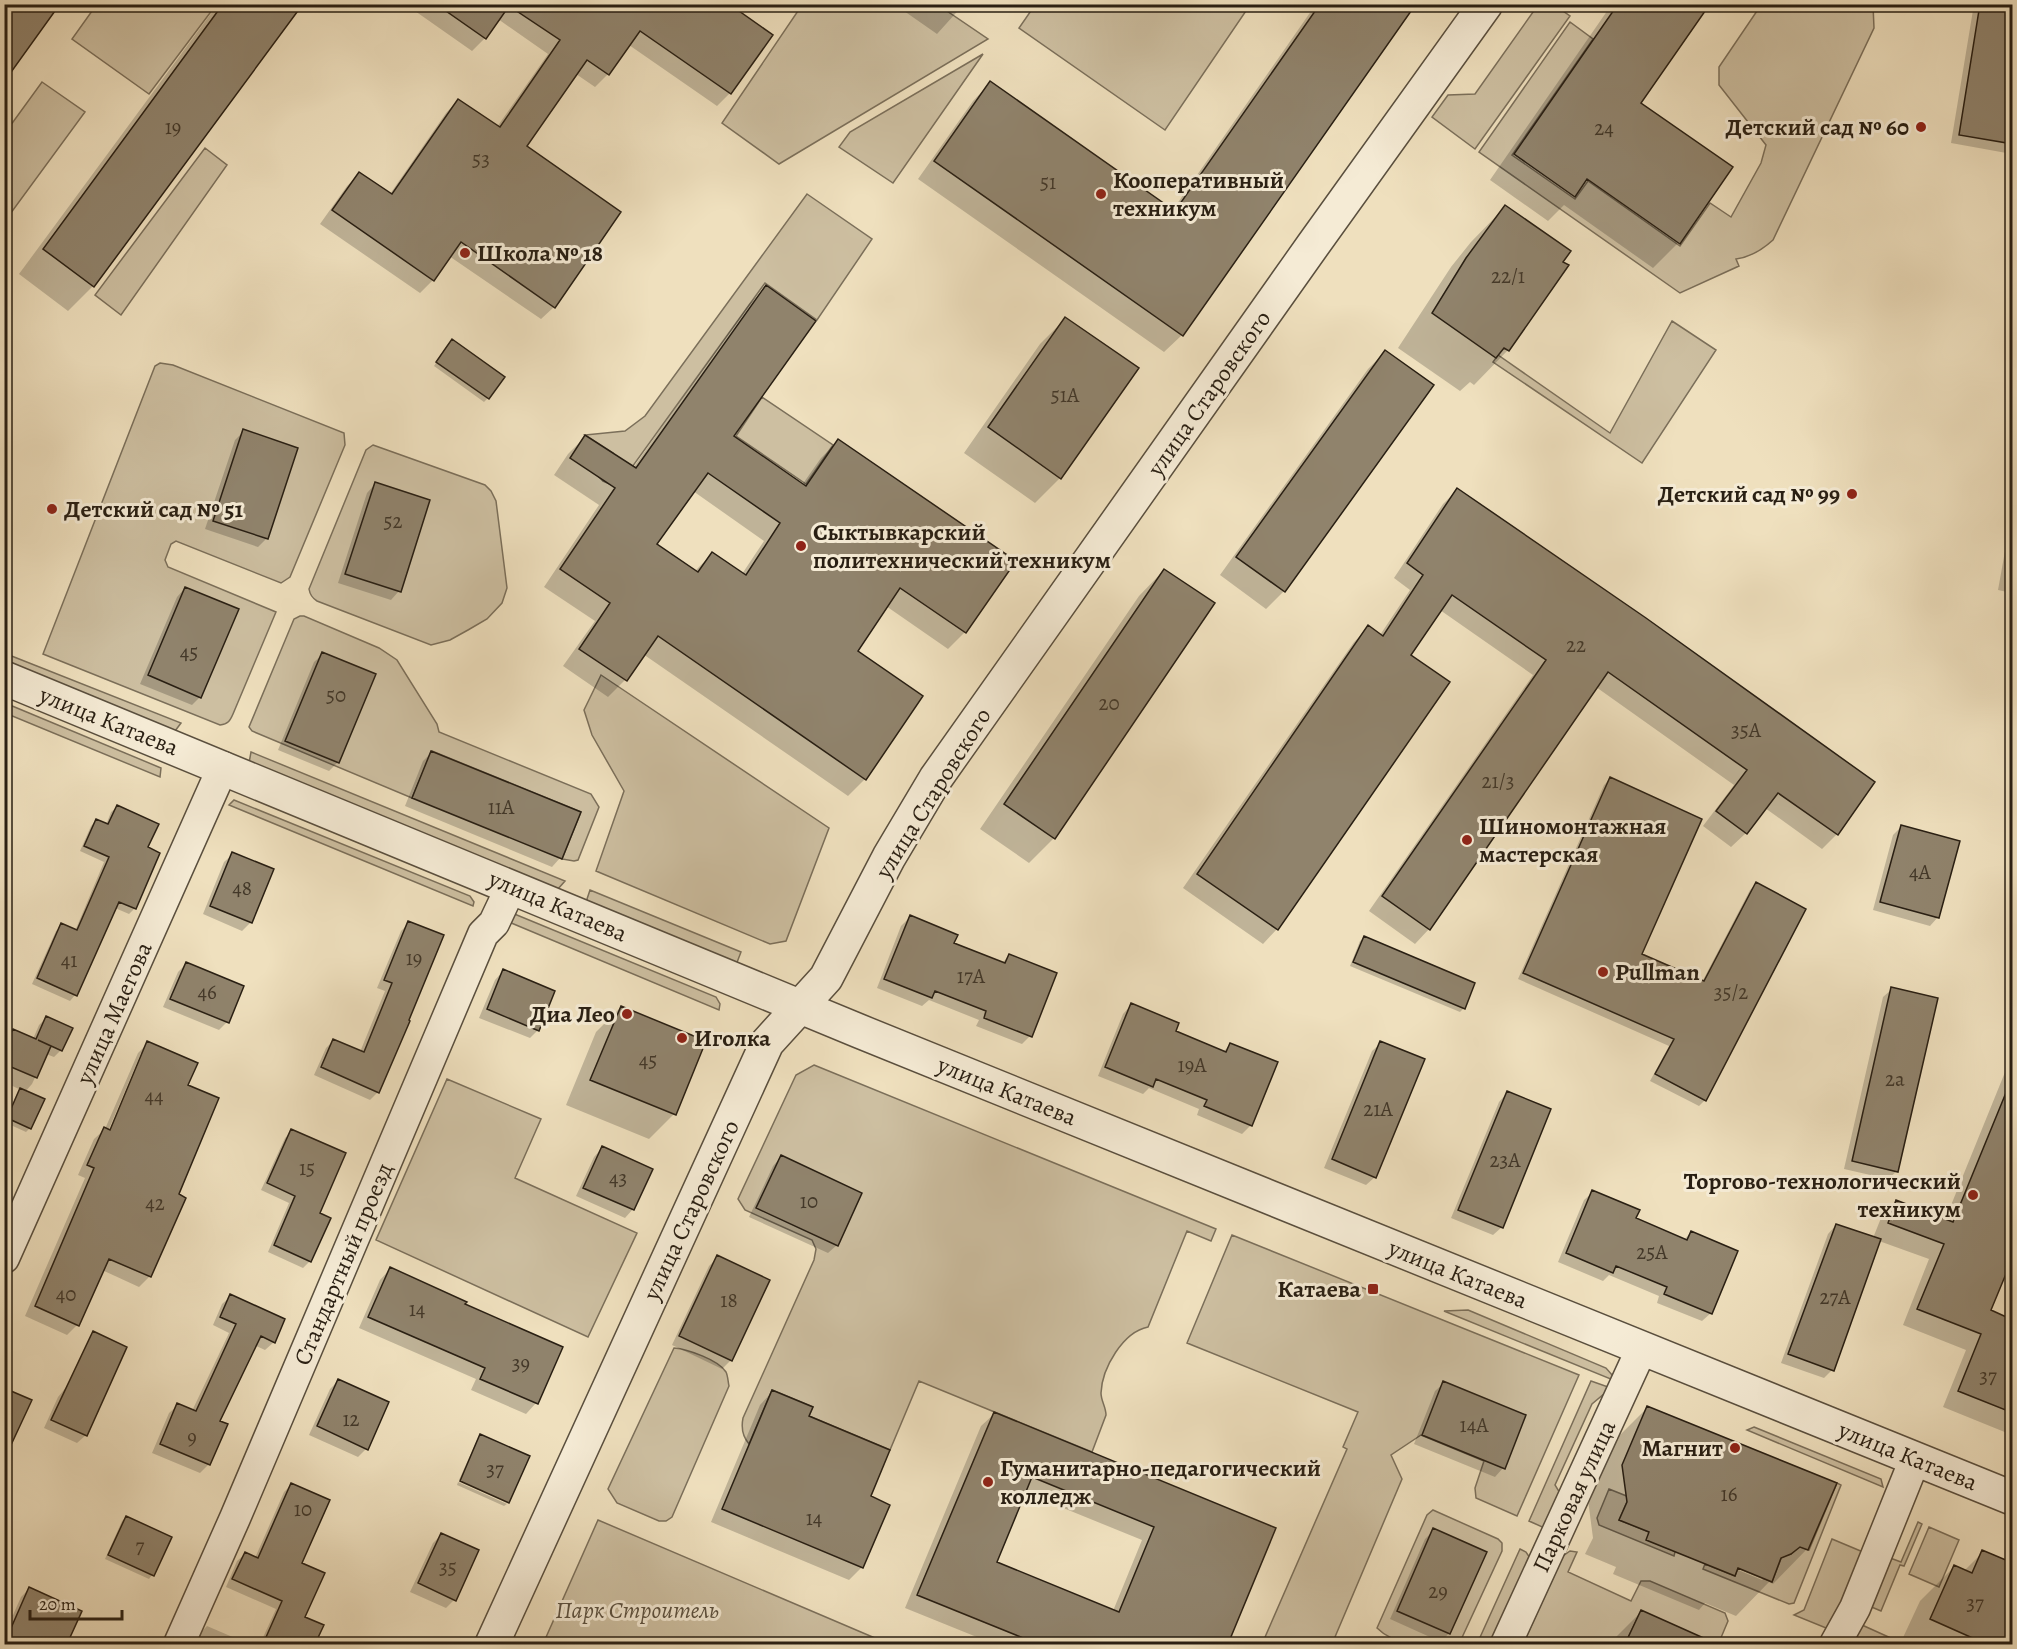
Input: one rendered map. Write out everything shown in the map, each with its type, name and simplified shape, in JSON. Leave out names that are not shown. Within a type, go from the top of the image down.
[{"type":"street","name":"улица Старовского","points":[[492,1644],[767,1043],[826,978],[889,857],[936,778],[1486,4]]},
{"type":"street","name":"улица Катаева","points":[[4,678],[799,1007],[2013,1498]]},
{"type":"street","name":"улица Маегова","points":[[4,1258],[223,767]]},
{"type":"street","name":"Стандартный проезд","points":[[179,1644],[235,1518],[478,945],[483,934],[494,923],[511,887]]},
{"type":"street","name":"Парковая улица","points":[[1506,1644],[1642,1348]]},
{"type":"street","points":[[1835,1644],[1854,1608],[1915,1459]]},
{"type":"green space","points":[[97,4],[216,5],[149,94],[72,39]]},
{"type":"green space","points":[[802,5],[938,5],[988,39],[779,164],[722,123]]},
{"type":"green space","points":[[1035,5],[1250,5],[1165,130],[1019,28]]},
{"type":"green space","points":[[1538,5],[1554,5],[1570,16],[1475,149],[1432,117],[1448,95],[1475,94]]},
{"type":"green space","points":[[1761,5],[1873,5],[1874,28],[1773,240],[1747,257],[1736,259],[1739,266],[1680,293],[1479,152],[1570,22],[1593,39],[1512,155],[1575,199],[1588,181],[1680,246],[1710,203],[1731,217],[1761,163],[1766,145],[1719,85],[1719,67]]},
{"type":"green space","points":[[983,54],[893,183],[839,147],[850,132]]},
{"type":"green space","points":[[42,82],[85,112],[5,221],[5,133]]},
{"type":"green space","points":[[205,148],[227,165],[121,315],[95,295]]},
{"type":"green space","points":[[807,194],[872,239],[817,320],[765,283],[622,481],[614,486],[603,481],[598,476],[613,453],[585,435],[625,431],[645,416]]},
{"type":"green space","points":[[1672,321],[1716,350],[1642,463],[1493,362],[1498,355],[1610,433]]},
{"type":"green space","points":[[160,363],[173,365],[344,433],[345,445],[290,577],[281,583],[176,541],[171,544],[165,560],[168,567],[276,612],[232,716],[227,723],[220,725],[43,654],[155,366]]},
{"type":"green space","points":[[762,397],[833,445],[806,484],[736,436]]},
{"type":"green space","points":[[373,445],[485,485],[496,501],[507,588],[502,603],[487,619],[450,640],[431,645],[317,601],[310,593],[309,589],[366,450]]},
{"type":"green space","points":[[300,616],[379,648],[397,660],[437,724],[439,732],[591,794],[599,807],[578,860],[562,859],[581,812],[432,751],[412,798],[252,731],[249,727],[294,619]]},
{"type":"green space","points":[[4,653],[181,723],[175,731],[5,666]]},
{"type":"green space","points":[[601,675],[829,828],[786,941],[770,944],[596,871],[624,791],[592,735],[584,710]]},
{"type":"green space","points":[[5,703],[161,768],[160,777],[5,713]]},
{"type":"green space","points":[[251,752],[565,881],[557,890],[249,763]]},
{"type":"green space","points":[[234,800],[470,896],[474,902],[473,906],[229,805]]},
{"type":"green space","points":[[590,890],[741,952],[736,965],[588,904]]},
{"type":"green space","points":[[512,913],[716,997],[720,1004],[719,1010],[504,920]]},
{"type":"green space","points":[[814,1065],[1216,1229],[1211,1241],[1187,1231],[1148,1327],[1139,1330],[1122,1343],[1110,1362],[1102,1383],[1101,1393],[1106,1415],[1092,1452],[919,1381],[890,1450],[809,1416],[813,1407],[772,1390],[749,1444],[743,1432],[743,1418],[814,1260],[816,1249],[812,1240],[745,1210],[738,1199],[796,1075]]},
{"type":"green space","points":[[447,1079],[541,1119],[515,1178],[637,1233],[588,1337],[376,1240]]},
{"type":"green space","points":[[1232,1235],[1579,1375],[1517,1516],[1476,1498],[1475,1488],[1484,1461],[1421,1435],[1391,1455],[1402,1479],[1332,1644],[1262,1644],[1347,1449],[1343,1447],[1358,1412],[1187,1343]]},
{"type":"green space","points":[[1468,1310],[1606,1368],[1613,1376],[1613,1380],[1444,1311]]},
{"type":"green space","points":[[674,1348],[687,1350],[717,1363],[726,1372],[729,1386],[672,1517],[666,1521],[659,1521],[617,1503],[608,1489]]},
{"type":"green space","points":[[1591,1381],[1611,1388],[1592,1404],[1555,1485],[1563,1498],[1549,1530],[1529,1521]]},
{"type":"green space","points":[[1754,1427],[1881,1479],[1883,1487],[1747,1430]]},
{"type":"green space","points":[[1837,1483],[1841,1485],[1794,1603],[1789,1604],[1703,1569],[1705,1564],[1735,1576],[1738,1568],[1772,1582],[1782,1556],[1791,1554],[1797,1545],[1809,1550]]},
{"type":"green space","points":[[1609,1489],[1629,1497],[1619,1520],[1649,1532],[1675,1552],[1674,1556],[1599,1525],[1597,1518]]},
{"type":"green space","points":[[1433,1510],[1498,1539],[1502,1543],[1502,1551],[1459,1644],[1415,1644],[1385,1635],[1377,1628],[1427,1515]]},
{"type":"green space","name":"Парк Строитель","points":[[598,1520],[889,1644],[543,1644]]},
{"type":"green space","points":[[1918,1522],[1922,1524],[1904,1566],[1900,1565],[1881,1611],[1862,1603],[1882,1555],[1901,1562]]},
{"type":"green space","points":[[1929,1527],[1959,1540],[1939,1587],[1909,1574]]},
{"type":"green space","points":[[1832,1539],[1863,1552],[1831,1630],[1794,1615],[1804,1610]]},
{"type":"green space","points":[[1520,1549],[1530,1558],[1491,1644],[1477,1644]]},
{"type":"green space","points":[[1570,1551],[1577,1552],[1568,1572],[1631,1601],[1641,1581],[1650,1581],[1725,1613],[1728,1621],[1720,1640],[1730,1644],[1695,1644],[1699,1637],[1641,1611],[1625,1644],[1523,1644],[1563,1556]]},
{"type":"green space","points":[[1862,1625],[1904,1644],[1844,1644]]},
{"type":"building","points":[[4,4],[60,4],[4,82]]},
{"type":"building","points":[[223,4],[303,4],[94,287],[43,249]]},
{"type":"building","points":[[436,4],[729,4],[773,35],[731,94],[640,31],[609,75],[587,60],[527,146],[621,212],[555,308],[461,242],[434,281],[332,210],[359,172],[392,194],[458,99],[500,127],[560,40],[509,6],[486,39]]},
{"type":"building","points":[[1320,4],[1416,4],[1183,336],[934,161],[990,81],[1175,211]]},
{"type":"building","points":[[1618,4],[1710,4],[1641,103],[1733,167],[1680,244],[1587,179],[1575,197],[1514,154]]},
{"type":"building","points":[[1980,4],[2013,4],[2013,144],[1959,135]]},
{"type":"building","points":[[1505,205],[1571,251],[1563,262],[1569,265],[1509,351],[1504,348],[1496,358],[1432,313],[1466,258]]},
{"type":"building","name":"Сыктывкарский политехнический техникум","points":[[766,285],[816,321],[734,436],[806,486],[838,439],[1016,561],[966,633],[900,588],[858,651],[923,696],[866,780],[658,636],[627,681],[579,649],[610,603],[560,569],[615,488],[570,458],[585,435],[636,468]],"holes":[[[708,473],[780,523],[746,575],[712,552],[698,572],[657,544]]]},
{"type":"building","points":[[1065,317],[1139,368],[1061,479],[988,427]]},
{"type":"building","points":[[452,339],[505,377],[489,399],[436,362]]},
{"type":"building","points":[[1385,350],[1434,385],[1285,592],[1236,557]]},
{"type":"building","points":[[243,429],[298,448],[268,539],[213,521]]},
{"type":"building","points":[[375,482],[430,500],[401,592],[345,574]]},
{"type":"building","points":[[1457,488],[1646,618],[1875,782],[1838,835],[1778,793],[1747,834],[1716,811],[1747,770],[1608,672],[1430,930],[1382,896],[1546,660],[1452,595],[1411,655],[1450,682],[1278,930],[1197,874],[1368,625],[1383,636],[1423,575],[1407,563]]},
{"type":"building","points":[[1164,569],[1215,603],[1055,839],[1004,804]]},
{"type":"building","points":[[185,587],[239,609],[201,698],[148,675]]},
{"type":"building","points":[[322,652],[376,674],[339,763],[285,741]]},
{"type":"building","points":[[431,751],[581,812],[562,859],[412,798]]},
{"type":"building","points":[[1610,777],[1702,819],[1642,954],[1704,981],[1756,882],[1806,909],[1706,1101],[1655,1074],[1674,1039],[1523,973]]},
{"type":"building","points":[[117,805],[159,824],[148,847],[160,853],[136,909],[119,902],[77,996],[37,978],[61,923],[77,930],[109,857],[84,846],[96,819],[108,824]]},
{"type":"building","points":[[1901,825],[1960,841],[1939,918],[1880,902]]},
{"type":"building","points":[[232,852],[274,869],[252,923],[210,906]]},
{"type":"building","points":[[910,915],[958,935],[954,943],[1005,963],[1009,954],[1057,973],[1032,1037],[984,1018],[986,1011],[935,991],[932,998],[884,979]]},
{"type":"building","points":[[408,921],[444,935],[379,1093],[321,1067],[333,1039],[364,1052],[392,983],[384,980]]},
{"type":"building","points":[[1364,936],[1475,983],[1465,1009],[1353,962]]},
{"type":"building","points":[[186,962],[244,986],[229,1023],[170,999]]},
{"type":"building","points":[[503,969],[555,991],[539,1031],[487,1009]]},
{"type":"building","points":[[1891,987],[1938,998],[1898,1172],[1852,1161]]},
{"type":"building","points":[[1131,1003],[1179,1023],[1176,1031],[1226,1052],[1230,1043],[1278,1062],[1252,1126],[1204,1106],[1207,1100],[1156,1079],[1153,1087],[1105,1067]]},
{"type":"building","points":[[621,1006],[706,1041],[676,1115],[590,1080]]},
{"type":"building","points":[[46,1016],[73,1028],[62,1051],[38,1040],[51,1046],[37,1078],[4,1064],[4,1047],[13,1029],[36,1039]]},
{"type":"building","points":[[147,1041],[198,1063],[188,1085],[219,1098],[179,1194],[186,1198],[151,1277],[109,1259],[79,1326],[35,1306],[94,1168],[87,1165],[104,1127],[110,1130]]},
{"type":"building","points":[[1380,1041],[1425,1059],[1376,1178],[1332,1159]]},
{"type":"building","points":[[2012,1078],[2013,1257],[1991,1310],[2013,1320],[2013,1413],[1958,1391],[1981,1334],[1917,1309],[1944,1244],[1888,1223],[1896,1200],[1953,1222]]},
{"type":"building","points":[[20,1088],[45,1099],[31,1129],[7,1118]]},
{"type":"building","points":[[1507,1091],[1551,1109],[1503,1228],[1458,1210]]},
{"type":"building","points":[[291,1129],[346,1153],[320,1213],[331,1218],[311,1262],[274,1245],[295,1196],[267,1183]]},
{"type":"building","points":[[602,1146],[653,1169],[634,1210],[583,1188]]},
{"type":"building","points":[[781,1155],[862,1193],[838,1246],[756,1208]]},
{"type":"building","points":[[1592,1190],[1640,1210],[1636,1218],[1687,1240],[1691,1231],[1738,1251],[1712,1314],[1664,1294],[1667,1287],[1616,1266],[1613,1273],[1566,1253]]},
{"type":"building","points":[[1836,1224],[1881,1239],[1834,1371],[1788,1354]]},
{"type":"building","points":[[717,1255],[770,1280],[732,1361],[679,1336]]},
{"type":"building","points":[[390,1267],[467,1302],[465,1304],[563,1347],[538,1404],[480,1379],[485,1368],[368,1317]]},
{"type":"building","points":[[230,1294],[285,1319],[275,1343],[261,1336],[220,1421],[228,1424],[210,1465],[160,1444],[177,1403],[196,1411],[236,1324],[220,1317]]},
{"type":"building","points":[[93,1331],[127,1347],[87,1436],[51,1420]]},
{"type":"building","points":[[338,1379],[389,1402],[368,1450],[317,1426]]},
{"type":"building","points":[[1443,1381],[1526,1415],[1505,1469],[1422,1435]]},
{"type":"building","points":[[4,1388],[32,1400],[4,1460]]},
{"type":"building","points":[[772,1390],[813,1407],[809,1416],[890,1450],[871,1496],[890,1505],[863,1568],[722,1509]]},
{"type":"building","points":[[1647,1406],[1837,1483],[1808,1550],[1800,1547],[1781,1558],[1772,1582],[1738,1568],[1735,1576],[1646,1540],[1649,1532],[1619,1520],[1627,1502],[1622,1465]]},
{"type":"building","points":[[994,1412],[1276,1528],[1228,1644],[1038,1644],[917,1595]],"holes":[[[1032,1477],[1154,1527],[1119,1612],[997,1562]]]},
{"type":"building","points":[[480,1434],[530,1456],[509,1503],[460,1481]]},
{"type":"building","points":[[291,1483],[330,1500],[302,1563],[325,1573],[305,1617],[324,1625],[315,1644],[263,1644],[282,1601],[232,1579],[245,1552],[258,1558]]},
{"type":"building","points":[[126,1516],[172,1537],[154,1576],[108,1555]]},
{"type":"building","points":[[1433,1528],[1487,1552],[1450,1634],[1397,1611]]},
{"type":"building","points":[[441,1533],[479,1550],[456,1601],[418,1583]]},
{"type":"building","points":[[1982,1550],[2013,1563],[2013,1644],[1986,1644],[1930,1619],[1954,1565],[1972,1573]]},
{"type":"building","points":[[29,1587],[82,1611],[67,1644],[4,1644]]},
{"type":"building","points":[[1641,1610],[1717,1644],[1625,1644]]},
{"type":"place","name":"Детский сад № 60","points":[[1921,127]]},
{"type":"place","name":"Кооперативный техникум","points":[[1101,194]]},
{"type":"place","name":"Школа № 18","points":[[465,253]]},
{"type":"place","name":"Детский сад № 99","points":[[1852,494]]},
{"type":"place","name":"Детский сад № 51","points":[[52,509]]},
{"type":"place","name":"Сыктывкарский политехнический техникум","points":[[801,546]]},
{"type":"place","name":"Шиномонтажная мастерская","points":[[1467,840]]},
{"type":"place","name":"Pullman","points":[[1603,972]]},
{"type":"place","name":"Диа Лео","points":[[627,1014]]},
{"type":"place","name":"Иголка","points":[[682,1038]]},
{"type":"place","name":"Торгово-технологический техникум","points":[[1973,1195]]},
{"type":"place","name":"Катаева","points":[[1373,1289]]},
{"type":"place","name":"Магнит","points":[[1735,1448]]},
{"type":"place","name":"Гуманитарно-педагогический колледж","points":[[988,1482]]}]
